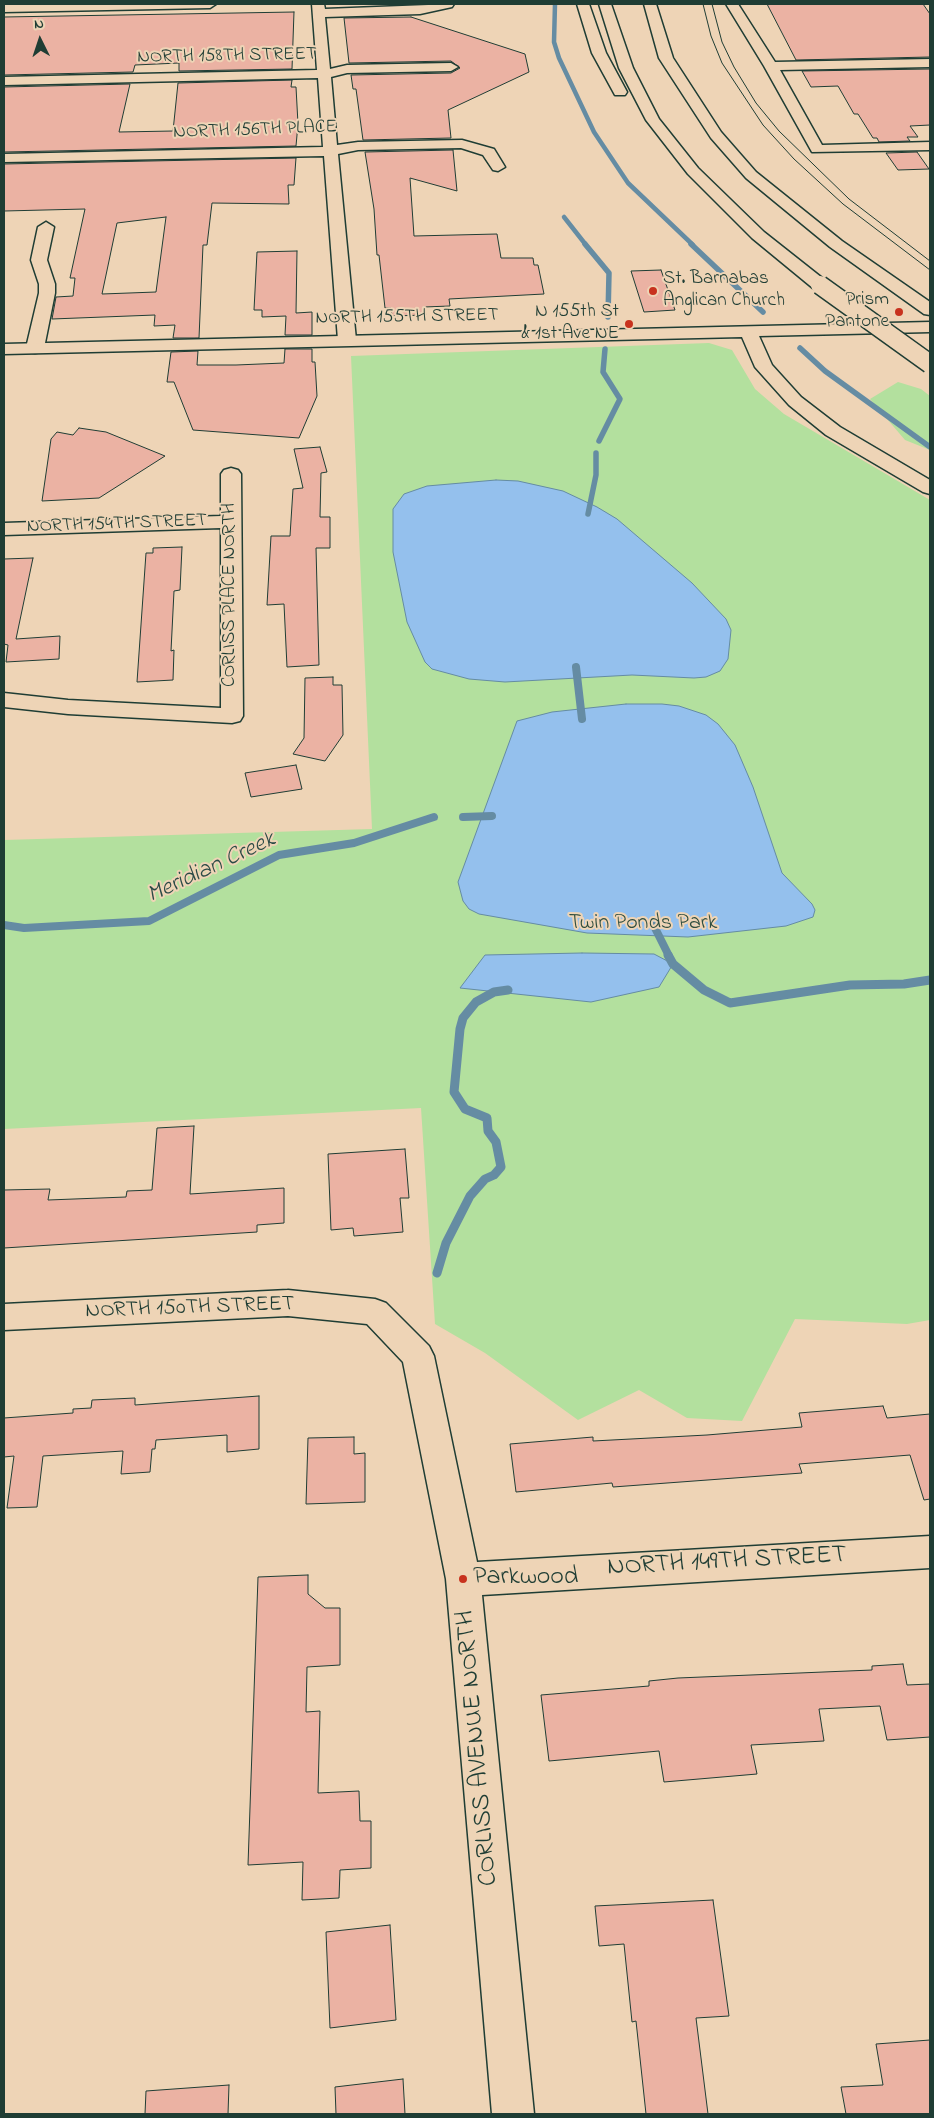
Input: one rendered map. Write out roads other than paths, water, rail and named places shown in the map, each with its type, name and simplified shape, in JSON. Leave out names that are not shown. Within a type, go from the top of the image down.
[{"type":"main road","points":[[4,8],[210,4]]},
{"type":"main road","points":[[347,340],[318,8],[420,10],[448,4]]},
{"type":"main road","points":[[583,4],[599,53],[629,105],[653,120]]},
{"type":"main road","points":[[605,4],[626,68],[653,120],[694,171],[724,204],[758,235],[820,285],[930,364]]},
{"type":"main road","points":[[650,4],[666,58],[722,142],[751,174],[793,211],[887,282],[930,310]]},
{"type":"main road","points":[[732,4],[771,66],[817,149],[930,146]]},
{"type":"main road","points":[[771,66],[930,63]]},
{"type":"main road","name":"NORTH 158TH STREET","points":[[4,81],[324,74],[347,69],[451,67]]},
{"type":"main road","name":"NORTH 156TH PLACE","points":[[4,158],[331,151],[379,146],[471,145],[489,152],[498,167]]},
{"type":"main road","points":[[35,348],[47,292],[47,284],[39,260],[46,227]]},
{"type":"main road","name":"NORTH 155TH STREET","points":[[4,349],[930,327]]},
{"type":"main road","points":[[748,331],[764,367],[781,387],[806,411],[833,431],[930,488]]},
{"type":"main road","name":"CORLISS PLACE NORTH","points":[[4,700],[68,707],[232,716],[231,474]]},
{"type":"main road","name":"NORTH 154TH STREET","points":[[4,529],[231,522]]},
{"type":"main road","name":"NORTH 150TH STREET","points":[[4,1317],[288,1303],[375,1312]]},
{"type":"main road","name":"CORLISS AVENUE NORTH","points":[[375,1312],[418,1356],[463,1579],[513,2114]]},
{"type":"main road","name":"NORTH 149TH STREET","points":[[463,1579],[930,1552]]},
{"type":"water","points":[[496,480],[518,481],[563,491],[617,519],[692,583],[726,619],[731,630],[728,659],[720,671],[706,677],[694,678],[632,675],[505,682],[469,679],[432,669],[425,662],[407,622],[393,552],[393,509],[404,494],[427,486]]},
{"type":"water","points":[[626,704],[679,706],[706,715],[718,724],[735,745],[753,787],[782,873],[812,904],[815,910],[813,917],[786,926],[688,937],[587,933],[479,914],[469,909],[463,901],[458,882],[517,721],[552,712]]},
{"type":"water","points":[[654,954],[673,964],[659,987],[591,1002],[460,988],[485,955]]},
{"type":"waterway","points":[[555,4],[554,42],[559,58],[594,132],[628,183],[693,245]]},
{"type":"waterway","points":[[564,217],[586,245]]},
{"type":"waterway","points":[[585,244],[609,273],[608,317]]},
{"type":"waterway","points":[[691,244],[763,312]]},
{"type":"waterway","points":[[800,348],[825,371],[930,447]]},
{"type":"waterway","points":[[599,441],[620,399],[603,372],[605,349]]},
{"type":"waterway","points":[[588,514],[596,475],[596,453]]},
{"type":"waterway","points":[[576,667],[582,719]]},
{"type":"waterway","name":"Meridian Creek","points":[[463,817],[492,816]]},
{"type":"waterway","name":"Meridian Creek","points":[[4,925],[24,928],[149,921],[279,855],[354,843],[434,817]]},
{"type":"waterway","points":[[654,926],[669,956]]},
{"type":"waterway","points":[[668,955],[673,964],[704,990],[730,1003],[850,985],[904,984],[930,980]]},
{"type":"waterway","points":[[437,1273],[446,1243],[470,1196],[485,1179],[494,1175],[501,1167],[496,1142],[488,1131],[487,1118],[465,1109],[454,1092],[460,1029],[463,1018],[476,1002],[494,992],[508,990]]},
{"type":"tram line","points":[[703,4],[711,36],[722,63],[763,125],[794,159],[843,204],[930,270]]},
{"type":"tram line","points":[[712,4],[722,42],[734,67],[756,103],[779,131],[849,199],[930,261]]},
{"type":"place","name":"St. Barnabas Anglican Church","points":[[653,291]]},
{"type":"place","name":"Prism Pantone","points":[[899,312]]},
{"type":"place","name":"N 155th St & 1st Ave NE","points":[[629,324]]},
{"type":"place","name":"Parkwood","points":[[463,1579]]},
{"type":"park label","name":"Twin Ponds Park","points":[[643,924]]}]
